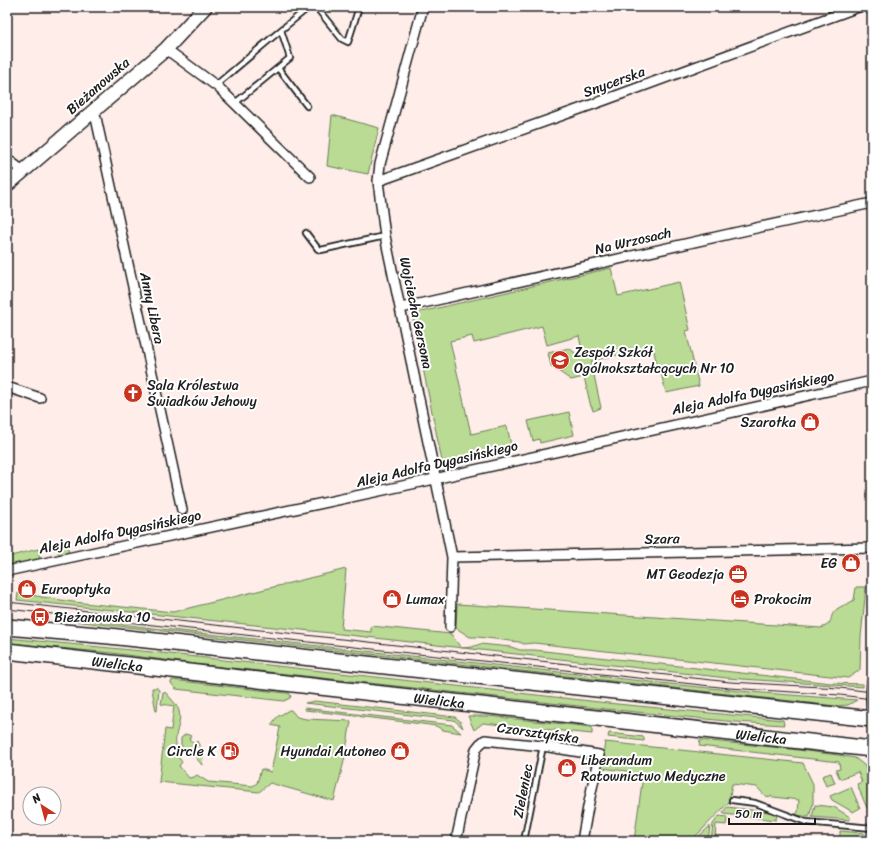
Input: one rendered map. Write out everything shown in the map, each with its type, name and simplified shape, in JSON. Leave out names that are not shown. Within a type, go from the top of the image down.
[{"type":"main road","name":"Wielicka","points":[[7,626],[872,720]]},
{"type":"main road","name":"Wielicka","points":[[7,651],[312,687],[872,749]]},
{"type":"street","name":"Bieżanowska","points":[[7,185],[166,49],[205,7]]},
{"type":"street","name":"Wojciecha Gersona","points":[[423,7],[380,164],[378,181],[386,236],[452,557],[450,627]]},
{"type":"street","name":"Snycerska","points":[[378,181],[605,100],[858,7]]},
{"type":"street","points":[[166,49],[216,85],[310,177]]},
{"type":"street","name":"Anny Libera","points":[[93,112],[96,118],[182,510]]},
{"type":"street","points":[[7,159],[23,171]]},
{"type":"street","name":"Na Wrzosach","points":[[401,308],[872,203]]},
{"type":"street","name":"Aleja Adolfa Dygasińskiego","points":[[7,571],[435,479],[872,381]]},
{"type":"street","points":[[7,387],[40,398]]},
{"type":"street","name":"Szara","points":[[452,557],[872,548]]},
{"type":"street","points":[[872,682],[870,698],[872,720]]},
{"type":"street","name":"Czorsztyńska","points":[[456,841],[476,749],[486,740],[492,740],[599,755],[582,841]]},
{"type":"lane","points":[[216,85],[310,7]]},
{"type":"lane","points":[[316,7],[342,39],[348,42],[359,7]]},
{"type":"lane","points":[[235,103],[290,58],[281,30]]},
{"type":"lane","points":[[278,68],[307,106]]},
{"type":"lane","points":[[306,233],[318,249],[321,250],[386,236]]},
{"type":"lane","name":"Zieleniec","points":[[524,841],[543,746]]},
{"type":"lane","points":[[732,800],[755,803],[806,822],[872,828]]},
{"type":"green space","points":[[332,115],[379,128],[368,174],[327,166]]},
{"type":"green space","points":[[611,268],[618,296],[679,282],[690,330],[686,331],[699,386],[666,393],[653,347],[591,361],[601,408],[593,411],[584,377],[571,380],[551,366],[548,353],[569,348],[575,353],[582,351],[579,336],[547,345],[542,326],[474,343],[472,336],[450,341],[471,434],[507,426],[512,450],[443,466],[412,314]]},
{"type":"green space","points":[[569,412],[574,435],[540,443],[539,439],[533,441],[528,421]]},
{"type":"green space","points":[[67,543],[69,555],[60,555],[57,545]]},
{"type":"green space","points":[[38,549],[40,559],[12,566],[7,565],[7,557]]},
{"type":"green space","points":[[346,569],[341,629],[371,632],[371,626],[451,634],[461,648],[17,600],[18,593],[73,602],[173,612]]},
{"type":"green space","points":[[856,587],[866,587],[861,637],[860,670],[848,678],[534,643],[524,644],[519,642],[470,637],[456,628],[457,604],[821,628],[830,622],[832,615],[837,609],[854,600]]},
{"type":"green space","points":[[73,618],[679,685],[857,700],[848,705],[836,706],[73,621]]},
{"type":"green space","points":[[7,638],[152,652],[617,704],[783,720],[784,725],[736,722],[597,708],[195,664],[112,653],[7,643]]},
{"type":"green space","points":[[480,644],[511,647],[520,650],[535,650],[831,683],[863,684],[863,687],[727,678],[462,648]]},
{"type":"green space","points":[[172,680],[289,693],[291,696],[284,701],[176,689],[171,683]]},
{"type":"green space","points":[[156,687],[159,690],[157,711],[152,690],[152,688]]},
{"type":"green space","points":[[163,692],[166,693],[173,701],[179,711],[180,716],[176,742],[180,753],[178,757],[182,762],[179,766],[189,778],[197,775],[208,782],[253,786],[257,783],[261,769],[271,772],[280,727],[271,725],[277,717],[289,710],[291,710],[297,717],[306,719],[351,721],[344,761],[334,801],[270,783],[259,792],[159,782],[165,729],[171,730],[174,706],[161,704]]},
{"type":"green space","points":[[315,701],[455,717],[460,721],[463,728],[454,720],[305,703]]},
{"type":"green space","points":[[304,708],[452,725],[461,733],[443,730],[436,726],[305,710]]},
{"type":"green space","points":[[468,716],[488,716],[592,727],[592,734],[483,723],[474,730]]},
{"type":"green space","points":[[609,733],[644,737],[644,741],[608,737]]},
{"type":"green space","points":[[186,734],[191,736],[189,739],[195,744],[197,741],[201,749],[198,749],[199,752],[202,750],[202,765],[188,748],[185,750],[181,745],[181,738]]},
{"type":"green space","points":[[700,740],[782,748],[855,758],[865,766],[870,779],[872,815],[866,806],[857,784],[862,782],[858,772],[840,779],[836,770],[840,769],[839,762],[699,746]]},
{"type":"green space","points":[[605,742],[803,763],[813,784],[813,804],[809,817],[796,814],[798,812],[799,800],[765,796],[757,787],[732,784],[729,802],[696,836],[686,841],[634,841],[643,775],[628,773],[627,771],[601,768]]},
{"type":"green space","points":[[831,773],[835,783],[826,786],[822,776]]},
{"type":"green space","points":[[851,787],[860,808],[853,812],[832,800],[830,796]]},
{"type":"green space","points":[[815,805],[834,807],[850,817],[850,820],[812,817]]},
{"type":"green space","points":[[727,807],[777,813],[776,820],[724,814],[723,812]]},
{"type":"green space","points":[[719,816],[727,817],[726,825],[716,824],[715,841],[711,841],[713,824]]},
{"type":"green space","points":[[710,826],[708,841],[691,841],[697,838]]},
{"type":"green space","points":[[840,831],[864,833],[865,841],[849,841],[849,839],[840,837]]},
{"type":"tram line","points":[[7,602],[730,682],[840,688],[872,692]]},
{"type":"tram line","points":[[7,609],[729,688],[840,695],[872,699]]},
{"type":"place","name":"Zespół Szkół Ogólnokształcących Nr 10","points":[[560,360]]},
{"type":"place","name":"Sala Królestwa Świadków Jehowy","points":[[133,393]]},
{"type":"place","name":"Szarotka","points":[[810,422]]},
{"type":"place","name":"EG","points":[[851,563]]},
{"type":"place","name":"MT Geodezja","points":[[738,574]]},
{"type":"place","name":"Eurooptyka","points":[[27,589]]},
{"type":"place","name":"Lumax","points":[[392,599]]},
{"type":"place","name":"Prokocim","points":[[740,599]]},
{"type":"place","name":"Bieżanowska 10","points":[[40,617]]},
{"type":"place","name":"Circle K","points":[[230,751]]},
{"type":"place","name":"Hyundai Autoneo","points":[[400,751]]},
{"type":"place","name":"Liberandum Ratownictwo Medyczne","points":[[567,768]]}]
